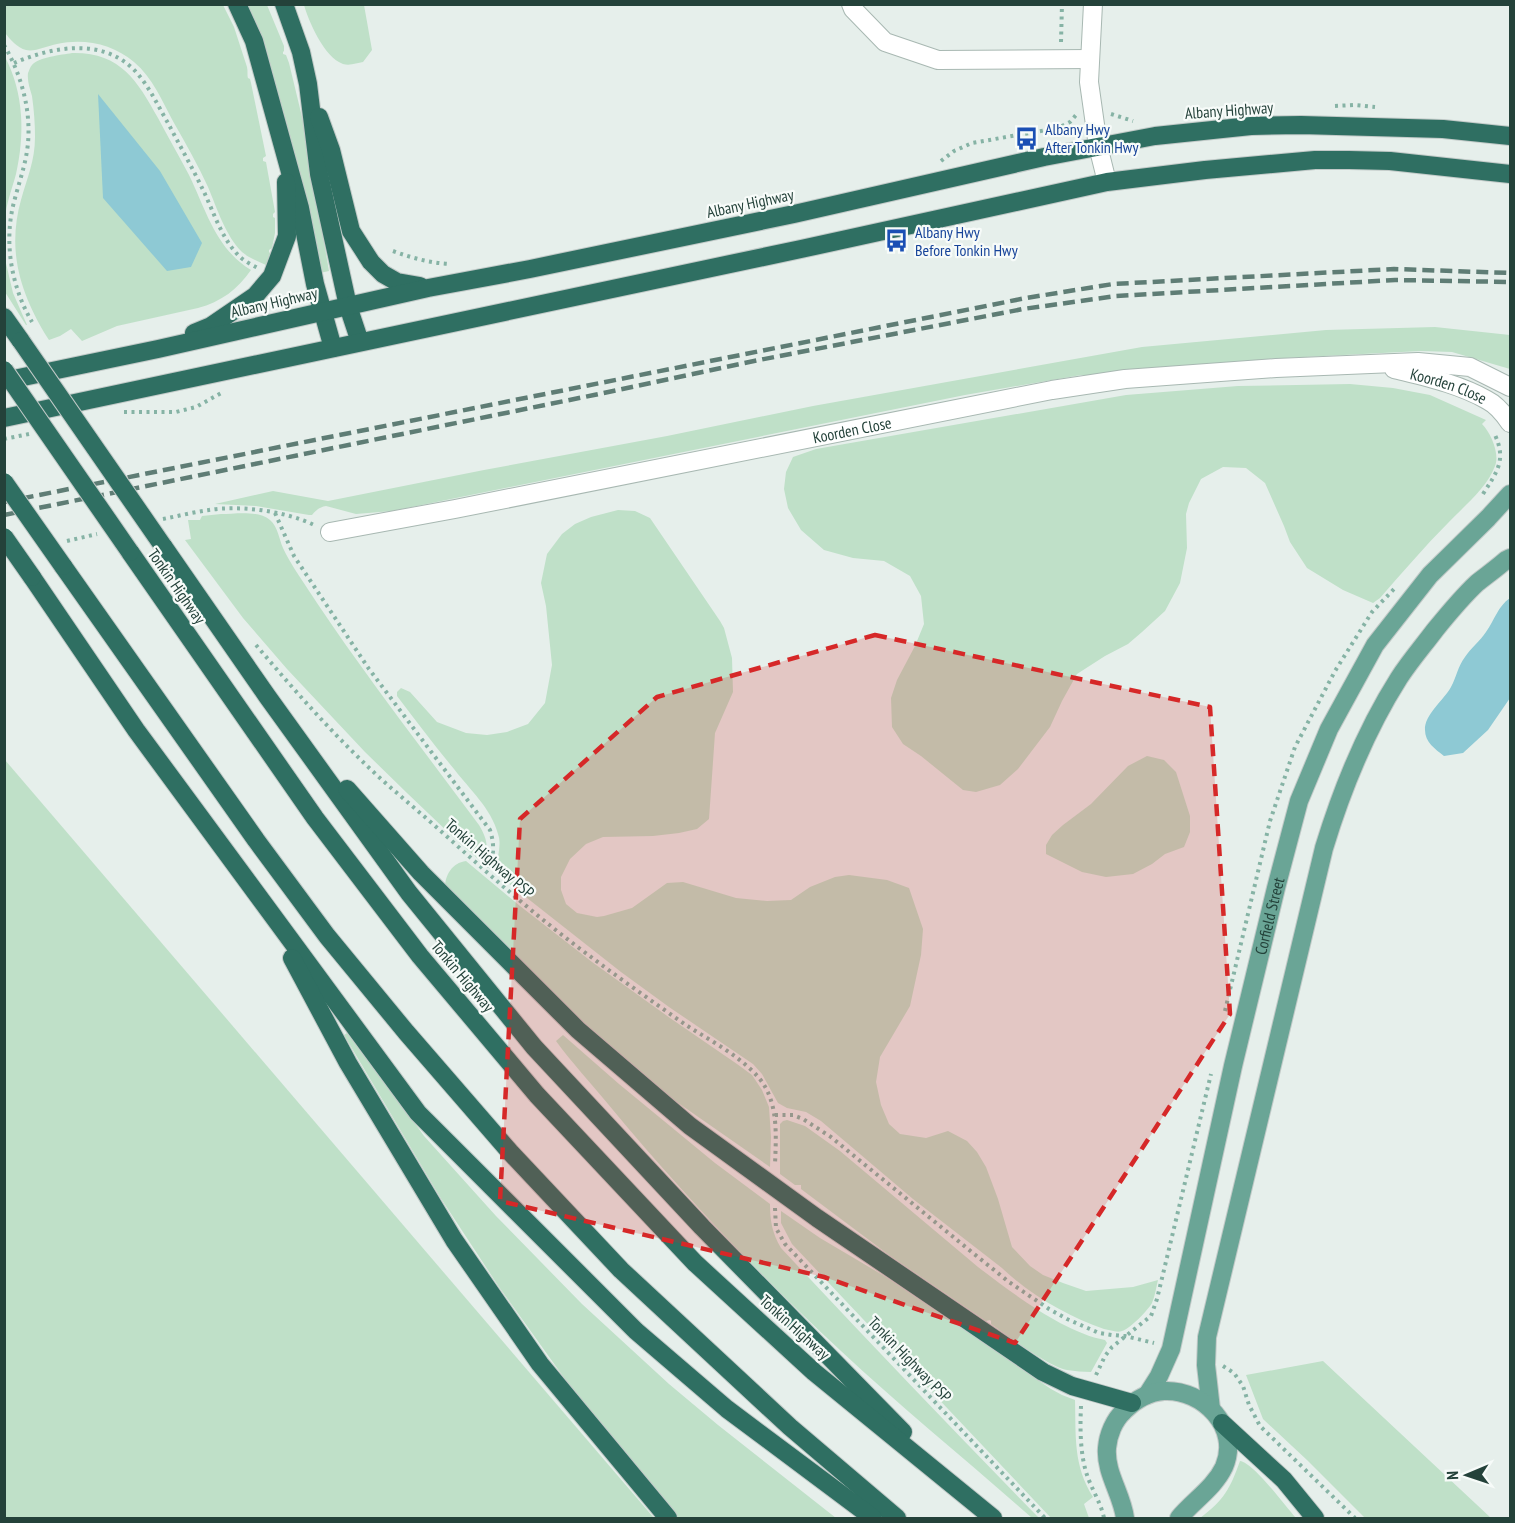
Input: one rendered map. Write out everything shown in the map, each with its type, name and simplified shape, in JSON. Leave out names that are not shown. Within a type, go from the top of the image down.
[{"type":"highway","points":[[237,4],[254,42],[300,208],[315,284],[333,348]]},
{"type":"highway","points":[[284,4],[301,52],[308,84],[319,174],[348,306],[360,342]]},
{"type":"highway","points":[[308,84],[332,150],[351,231],[371,262],[383,274],[397,282],[428,288]]},
{"type":"highway","name":"Albany Highway","points":[[4,381],[428,288],[530,269],[1098,146],[1155,136],[1251,126],[1301,125],[1443,129],[1510,136]]},
{"type":"highway","points":[[158,349],[211,326],[255,296],[272,276],[287,236],[285,156]]},
{"type":"highway","points":[[4,417],[1107,182],[1315,160],[1390,162],[1510,174]]},
{"type":"highway","points":[[4,317],[267,696],[409,893],[534,1047],[710,1235],[969,1499]]},
{"type":"highway","name":"Tonkin Highway","points":[[4,370],[315,818],[420,956],[537,1095],[695,1263],[814,1372],[993,1518]]},
{"type":"highway","points":[[4,482],[256,840],[327,936],[406,1032],[502,1143],[621,1270],[790,1427],[897,1518]]},
{"type":"highway","points":[[4,537],[136,730],[418,1113],[636,1331],[728,1409],[873,1518]]},
{"type":"highway","points":[[267,696],[421,873],[578,1030],[690,1126],[817,1218],[1043,1372],[1072,1386],[1140,1399]]},
{"type":"highway","points":[[264,903],[348,1063],[454,1240],[540,1364],[668,1518]]},
{"type":"highway","points":[[1217,1416],[1284,1480],[1315,1518]]},
{"type":"main road","name":"Corfield Street","points":[[1125,1518],[1120,1495],[1108,1464],[1107,1447],[1111,1430],[1120,1415],[1140,1399],[1159,1376],[1171,1349],[1233,1066],[1299,801],[1329,729],[1375,645],[1430,575],[1510,494]]},
{"type":"main road","points":[[1179,1518],[1218,1478],[1225,1465],[1228,1450],[1227,1437],[1217,1416],[1206,1365],[1207,1337],[1324,848],[1343,794],[1376,718],[1400,677],[1447,616],[1476,584],[1510,558]]},
{"type":"main road","points":[[1140,1399],[1164,1391],[1181,1392],[1197,1398],[1217,1416]]},
{"type":"street","points":[[851,4],[853,9],[885,42],[938,60],[1090,59]]},
{"type":"street","points":[[1093,4],[1089,82],[1098,146],[1107,182]]},
{"type":"street","name":"Koorden Close","points":[[330,532],[1052,390],[1137,378],[1276,368],[1418,362],[1470,367],[1510,387]]},
{"type":"street","name":"Koorden Close","points":[[1378,365],[1454,385],[1489,401],[1502,412],[1510,423]]},
{"type":"path","points":[[1061,44],[1062,4]]},
{"type":"path","points":[[4,45],[14,63],[22,89],[28,135],[25,165],[11,216],[10,258],[19,293],[33,324]]},
{"type":"path","points":[[14,63],[44,53],[80,47],[110,54],[128,64],[154,97],[227,240],[238,255],[263,271]]},
{"type":"path","points":[[930,163],[941,161],[954,151],[972,143],[1058,128],[1070,122],[1077,113]]},
{"type":"path","points":[[393,251],[423,260],[458,265]]},
{"type":"path","points":[[123,412],[176,412],[196,407],[220,393],[231,390]]},
{"type":"path","points":[[4,439],[37,432]]},
{"type":"path","points":[[274,513],[294,556],[369,669],[490,830],[494,845],[492,861],[486,872]]},
{"type":"path","name":"Tonkin Highway PSP","points":[[254,643],[313,711],[360,760],[486,872],[586,953],[747,1066],[769,1093],[775,1115],[775,1170]]},
{"type":"path","points":[[775,1115],[793,1115],[831,1137],[976,1256],[1048,1309],[1099,1333],[1141,1339],[1171,1349]]},
{"type":"path","name":"Tonkin Highway PSP","points":[[775,1207],[776,1228],[791,1251],[1045,1518]]},
{"type":"path","points":[[1206,1365],[1224,1366],[1234,1373],[1260,1426],[1355,1518]]},
{"type":"highlighted area","points":[[875,635],[1210,707],[1230,1014],[1015,1343],[824,1277],[500,1201],[520,819],[657,697]]},
{"type":"green space","points":[[4,5],[223,5],[234,27],[247,67],[266,156],[263,161],[266,162],[275,212],[273,217],[275,218],[275,233],[272,248],[269,250],[271,254],[266,265],[245,254],[231,238],[196,163],[157,90],[141,68],[117,51],[88,42],[67,42],[33,50],[23,49],[5,33]]},
{"type":"green space","points":[[246,5],[267,5],[284,46],[283,54],[286,55],[289,63],[303,121],[329,271],[320,273]]},
{"type":"green space","points":[[304,5],[364,5],[372,50],[363,62],[351,65],[336,60],[324,47]]},
{"type":"green space","points":[[72,53],[103,57],[115,63],[134,80],[150,104],[189,175],[220,240],[239,261],[251,270],[235,289],[214,302],[198,308],[117,326],[82,341],[71,329],[49,340],[32,310],[24,288],[15,248],[18,213],[35,146],[34,112],[28,73],[35,62]]},
{"type":"green space","points":[[5,57],[19,100],[21,144],[5,219]]},
{"type":"green space","points":[[5,259],[13,293],[27,325],[5,292]]},
{"type":"green space","points":[[1435,327],[1510,335],[1510,369],[1452,352],[1421,351],[1267,359],[1121,375],[1081,375],[965,395],[392,511],[356,514],[326,506],[309,515],[256,506],[215,504],[273,491],[328,501],[813,406],[1142,347],[1326,330]]},
{"type":"green space","points":[[1350,384],[1393,388],[1430,395],[1486,420],[1482,424],[1491,438],[1496,461],[1491,474],[1474,497],[1373,603],[1343,590],[1307,568],[1290,542],[1265,483],[1246,468],[1223,467],[1201,479],[1186,514],[1187,548],[1180,583],[1165,611],[1128,644],[1077,674],[1050,727],[1018,769],[1000,785],[976,792],[963,790],[903,744],[892,727],[891,698],[897,680],[924,624],[921,596],[910,576],[884,561],[853,558],[824,550],[801,530],[788,508],[784,489],[786,472],[793,457],[816,449],[1126,395],[1238,386]]},
{"type":"green space","points":[[618,510],[635,511],[650,518],[720,621],[732,658],[733,692],[715,733],[709,819],[697,829],[679,833],[603,837],[586,844],[570,859],[561,877],[561,890],[566,904],[577,913],[604,916],[632,908],[667,883],[683,882],[736,898],[767,901],[791,900],[810,887],[835,877],[849,875],[887,880],[909,888],[923,929],[921,955],[910,1006],[880,1057],[876,1082],[881,1105],[889,1124],[900,1134],[926,1138],[948,1131],[967,1141],[986,1167],[1012,1247],[1030,1266],[1043,1275],[1086,1291],[1133,1287],[1158,1280],[1152,1303],[1125,1330],[1116,1332],[1090,1324],[1050,1304],[1024,1287],[913,1199],[821,1121],[806,1112],[787,1108],[778,1103],[762,1074],[753,1064],[621,972],[498,875],[499,839],[495,825],[479,800],[397,696],[397,692],[401,688],[410,692],[437,722],[466,733],[487,735],[507,732],[528,724],[545,703],[552,665],[546,606],[541,583],[547,554],[562,534],[575,524]]},
{"type":"green space","points":[[259,515],[273,523],[294,568],[336,631],[479,825],[486,842],[483,860],[477,858],[451,835],[365,752],[243,618],[185,540],[191,539],[188,520],[200,520],[202,516]]},
{"type":"green space","points":[[1147,756],[1164,760],[1176,772],[1190,816],[1190,832],[1184,847],[1165,854],[1133,874],[1106,877],[1082,872],[1046,854],[1046,845],[1052,835],[1091,804],[1128,766]]},
{"type":"green space","points":[[5,760],[654,1518],[5,1518]]},
{"type":"green space","points":[[466,861],[592,962],[752,1075],[769,1107],[770,1167],[661,1091],[596,1036],[445,888],[450,870]]},
{"type":"green space","points":[[347,1033],[424,1136],[496,1216],[582,1304],[669,1384],[836,1518],[677,1518],[575,1393],[499,1287],[440,1197],[344,1035]]},
{"type":"green space","points":[[563,1035],[715,1163],[770,1204],[772,1226],[781,1248],[1039,1518],[1032,1518],[888,1394],[810,1322],[750,1262],[663,1168],[568,1057],[556,1041]]},
{"type":"green space","points":[[787,1120],[805,1126],[840,1151],[978,1267],[1022,1299],[1072,1329],[1105,1340],[1107,1343],[1091,1372],[1059,1368],[1029,1350],[991,1324],[990,1320],[986,1321],[889,1255],[801,1189],[801,1185],[795,1185],[780,1174],[780,1124]]},
{"type":"green space","points":[[781,1211],[820,1238],[886,1277],[1051,1389],[1075,1400],[1079,1462],[1093,1497],[1084,1504],[1089,1518],[1051,1518],[792,1244],[781,1223]]},
{"type":"green space","points":[[1323,1361],[1491,1518],[1365,1518],[1263,1419],[1246,1375]]},
{"type":"green space","points":[[1240,1461],[1261,1477],[1296,1518],[1200,1518],[1225,1493]]},
{"type":"water","points":[[98,94],[160,171],[202,243],[191,267],[167,271],[103,198]]},
{"type":"water","points":[[1510,598],[1510,698],[1488,730],[1463,753],[1444,756],[1431,745],[1427,738],[1425,730],[1428,719],[1451,687],[1467,654],[1486,632],[1502,605]]},
{"type":"railway","points":[[4,502],[1026,298],[1113,284],[1394,269],[1510,273]]},
{"type":"railway","points":[[4,515],[759,360],[1023,309],[1116,296],[1395,280],[1510,282]]},
{"type":"place","name":"Albany Hwy After Tonkin Hwy","points":[[1027,138]]},
{"type":"place","name":"Albany Hwy Before Tonkin Hwy","points":[[897,241]]}]
